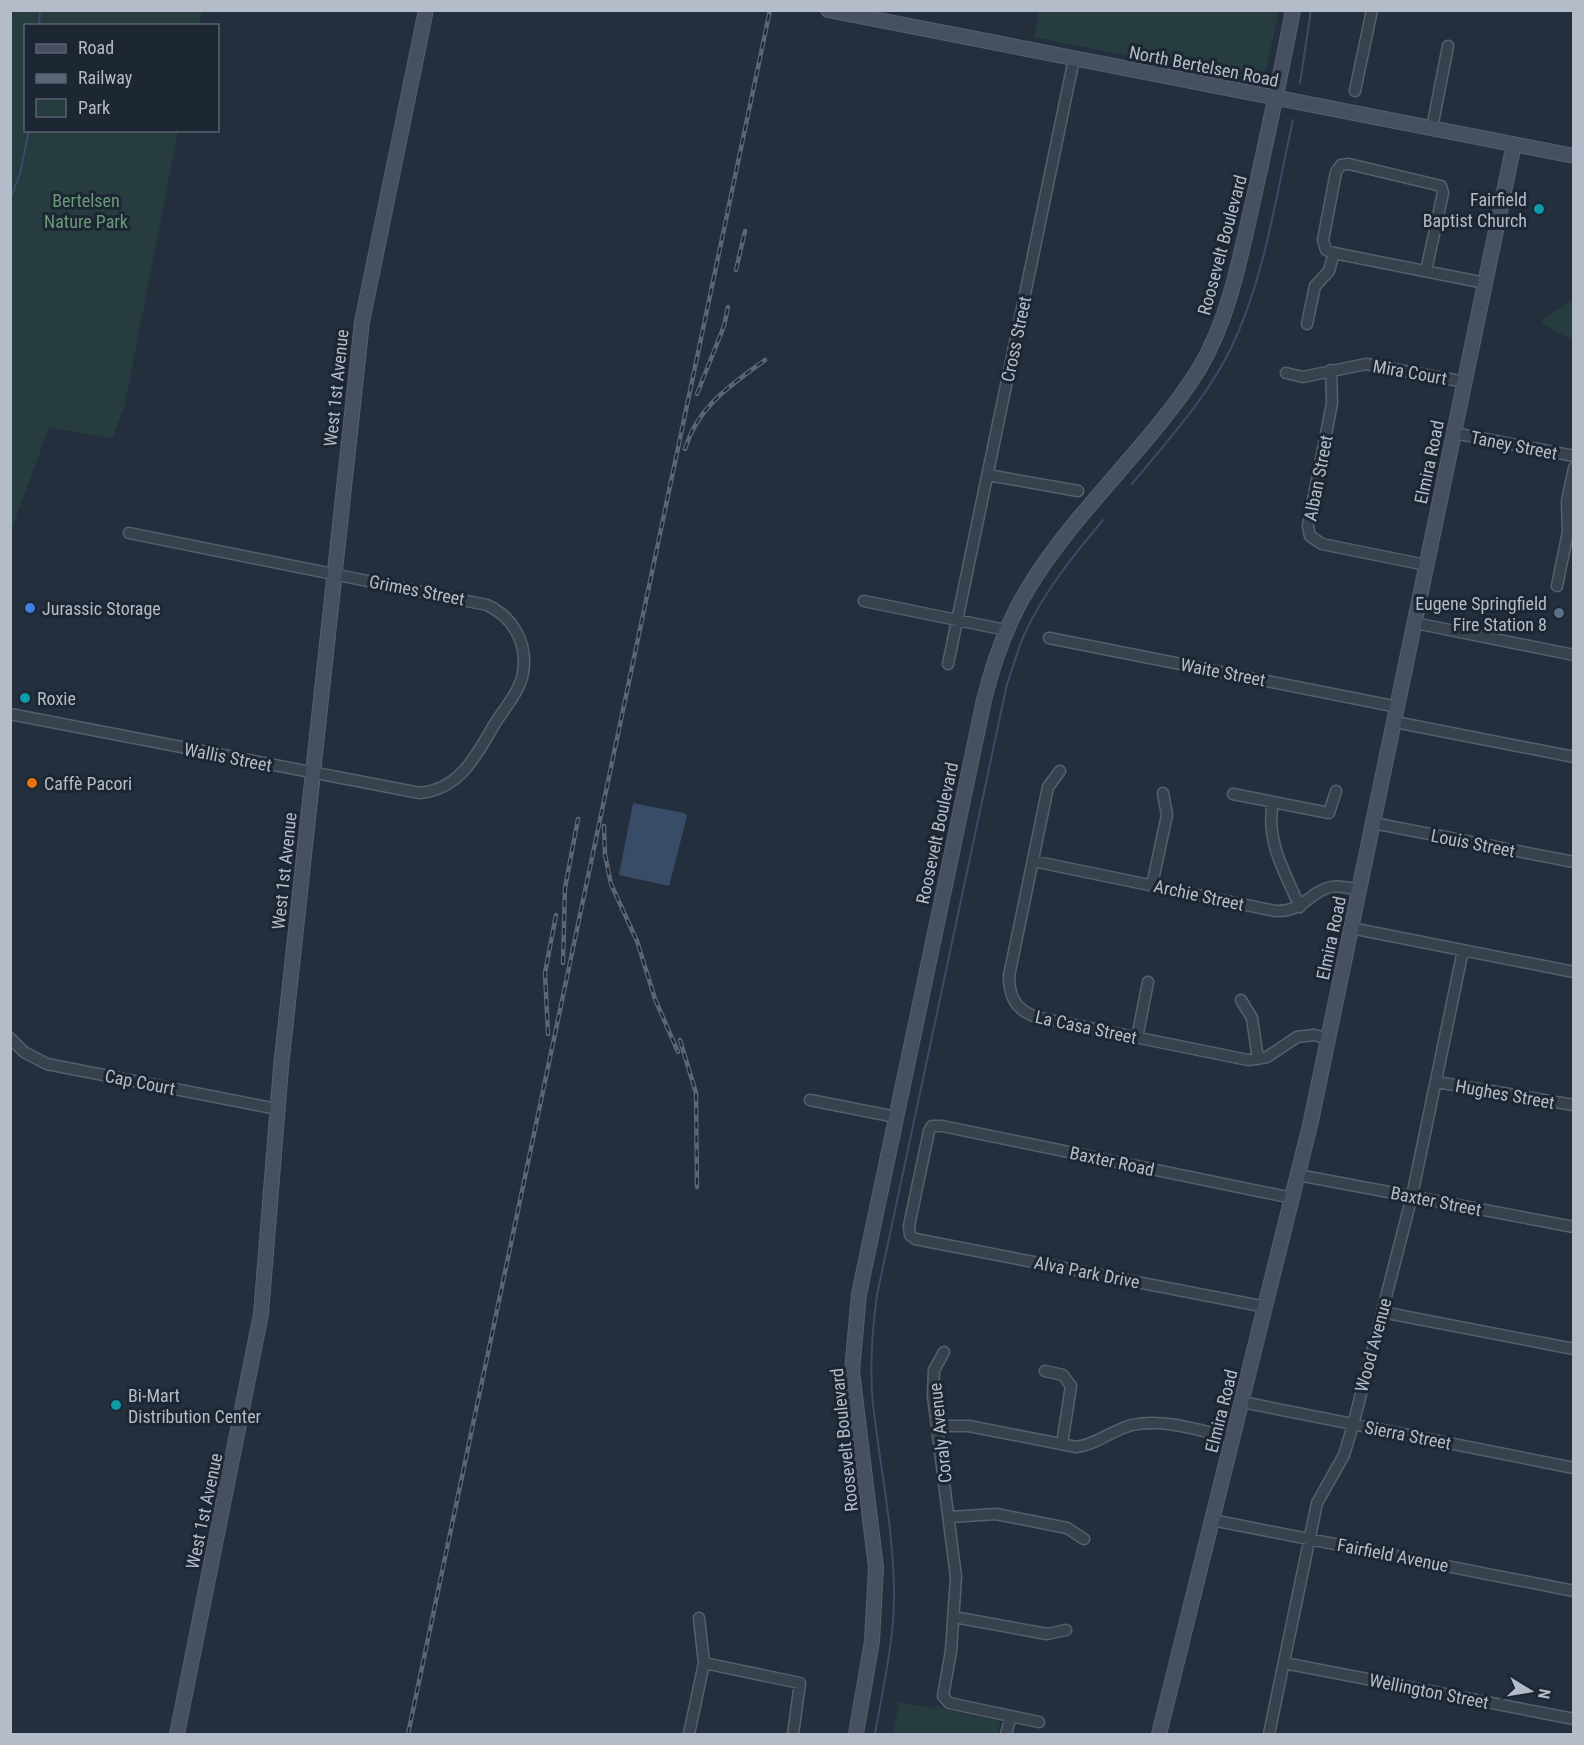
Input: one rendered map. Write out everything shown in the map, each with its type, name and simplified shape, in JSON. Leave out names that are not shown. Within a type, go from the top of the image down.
[{"type":"street","name":"West 1st Avenue","points":[[177,1734],[261,1314],[277,1109],[363,315],[426,10]]},
{"type":"street","name":"North Bertelsen Road","points":[[828,10],[1574,156]]},
{"type":"street","name":"Roosevelt Boulevard","points":[[856,1734],[872,1641],[876,1568],[855,1412],[852,1371],[854,1333],[859,1294],[984,700],[1006,630],[1029,587],[1051,554],[1178,399],[1214,339],[1225,313],[1243,243],[1276,98],[1293,10]]},
{"type":"street","points":[[1355,91],[1372,10]]},
{"type":"street","points":[[1432,128],[1448,46]]},
{"type":"street","name":"Cross Street","points":[[948,664],[1074,59]]},
{"type":"street","name":"Elmira Road","points":[[1159,1734],[1266,1307],[1329,1038],[1514,144]]},
{"type":"street","points":[[1426,272],[1443,194],[1441,186],[1347,164],[1341,165],[1336,172],[1323,240],[1325,248],[1334,253],[1426,272],[1485,283]]},
{"type":"street","points":[[1307,324],[1315,286],[1329,273],[1334,253]]},
{"type":"street","name":"Mira Court","points":[[1286,373],[1303,377],[1366,364],[1465,382]]},
{"type":"street","name":"Alban Street","points":[[1331,370],[1332,403],[1308,526],[1310,536],[1322,544],[1426,565]]},
{"type":"street","name":"Taney Street","points":[[1454,433],[1574,456]]},
{"type":"street","points":[[1557,586],[1568,532],[1567,501],[1574,468]]},
{"type":"street","points":[[988,475],[1078,491]]},
{"type":"street","name":"Grimes Street","points":[[129,533],[487,605],[501,612],[511,621],[520,638],[524,657],[523,674],[516,690],[472,762],[446,787]]},
{"type":"street","points":[[864,601],[1006,630]]},
{"type":"street","points":[[1415,623],[1574,655]]},
{"type":"street","name":"Waite Street","points":[[1049,638],[1398,707]]},
{"type":"street","name":"Wallis Street","points":[[10,714],[406,792],[433,792],[446,787]]},
{"type":"street","points":[[1395,722],[1574,757]]},
{"type":"street","name":"La Casa Street","points":[[1060,771],[1048,787],[1009,976],[1012,998],[1026,1014],[1036,1017],[1240,1059],[1258,1059]]},
{"type":"street","points":[[1233,794],[1329,813],[1336,791]]},
{"type":"street","points":[[1152,885],[1167,814],[1163,793]]},
{"type":"street","points":[[1273,802],[1269,819],[1276,852],[1300,907],[1322,890],[1332,887],[1359,890]]},
{"type":"street","name":"Louis Street","points":[[1373,823],[1574,862]]},
{"type":"street","name":"Archie Street","points":[[1033,861],[1275,910],[1293,910],[1300,907]]},
{"type":"street","points":[[1351,928],[1574,972]]},
{"type":"street","name":"Wood Avenue","points":[[1269,1734],[1317,1503],[1344,1455],[1353,1425],[1412,1196],[1464,950]]},
{"type":"street","points":[[1137,1038],[1148,982]]},
{"type":"street","points":[[1241,1000],[1250,1011],[1258,1059],[1275,1053],[1297,1037],[1313,1035],[1329,1038]]},
{"type":"street","name":"Cap Court","points":[[10,1038],[31,1057],[55,1066],[277,1109]]},
{"type":"street","name":"Hughes Street","points":[[1437,1082],[1574,1105]]},
{"type":"street","points":[[810,1100],[896,1117]]},
{"type":"street","name":"Baxter Road","points":[[910,1235],[911,1215],[932,1126],[942,1126],[1292,1198]]},
{"type":"street","name":"Baxter Street","points":[[1298,1175],[1574,1227]]},
{"type":"street","name":"Alva Park Drive","points":[[910,1235],[919,1240],[1266,1307]]},
{"type":"street","points":[[1382,1312],[1574,1349]]},
{"type":"street","name":"Coraly Avenue","points":[[944,1352],[934,1370],[933,1383],[956,1577],[954,1617],[943,1691],[945,1700],[1011,1716]]},
{"type":"street","points":[[1045,1371],[1063,1375],[1071,1386],[1062,1444]]},
{"type":"street","name":"Sierra Street","points":[[1242,1402],[1574,1468]]},
{"type":"street","points":[[938,1426],[969,1426],[1062,1444],[1086,1446],[1115,1430],[1151,1423],[1233,1438]]},
{"type":"street","points":[[950,1517],[996,1514],[1067,1528],[1084,1539]]},
{"type":"street","name":"Fairfield Avenue","points":[[1212,1520],[1574,1591]]},
{"type":"street","points":[[954,1617],[1047,1634],[1066,1630]]},
{"type":"street","points":[[689,1734],[704,1663],[699,1618]]},
{"type":"street","points":[[704,1663],[797,1682],[801,1687],[793,1734]]},
{"type":"street","name":"Wellington Street","points":[[1284,1663],[1574,1719]]},
{"type":"street","points":[[1006,1734],[1011,1716],[1039,1722]]},
{"type":"green space","name":"Bertelsen Nature Park","points":[[11,10],[202,11],[199,24],[24,24],[24,132],[178,132],[125,404],[112,439],[49,427],[11,531]]},
{"type":"green space","points":[[1039,10],[1279,11],[1266,69],[1261,75],[1249,80],[1034,37]]},
{"type":"green space","points":[[1573,300],[1573,340],[1542,324],[1543,319]]},
{"type":"green space","points":[[899,1702],[933,1708],[937,1705],[942,1709],[996,1720],[1000,1723],[998,1734],[893,1734]]},
{"type":"water","points":[[633,803],[684,813],[687,816],[669,886],[619,875]]},
{"type":"waterway","points":[[39,24],[40,10]]},
{"type":"waterway","points":[[1300,83],[1311,10]]},
{"type":"waterway","points":[[1132,484],[1198,402],[1221,366],[1243,321],[1261,265],[1293,120]]},
{"type":"waterway","points":[[10,200],[20,174],[29,132]]},
{"type":"waterway","points":[[875,1734],[891,1644],[894,1608],[889,1520],[871,1377],[877,1295],[1007,684],[1019,647],[1040,604],[1070,561],[1103,520]]},
{"type":"railway","points":[[408,1734],[770,10]]},
{"type":"railway","points":[[736,270],[745,231]]},
{"type":"railway","points":[[697,394],[724,326],[728,307]]},
{"type":"railway","points":[[685,449],[698,420],[707,409],[728,388],[765,360]]},
{"type":"railway","points":[[563,963],[565,888],[578,819]]},
{"type":"railway","points":[[604,826],[605,855],[611,884],[637,941],[655,999],[678,1052]]},
{"type":"railway","points":[[548,1034],[545,973],[556,915]]},
{"type":"railway","points":[[680,1040],[696,1093],[697,1187]]},
{"type":"place","name":"Fairfield Baptist Church","points":[[1539,209]]},
{"type":"place","name":"Jurassic Storage","points":[[30,608]]},
{"type":"place","name":"Eugene Springfield Fire Station 8","points":[[1559,613]]},
{"type":"place","name":"Roxie","points":[[25,698]]},
{"type":"place","name":"Caffè Pacori","points":[[32,783]]},
{"type":"place","name":"Bi-Mart Distribution Center","points":[[116,1405]]}]
